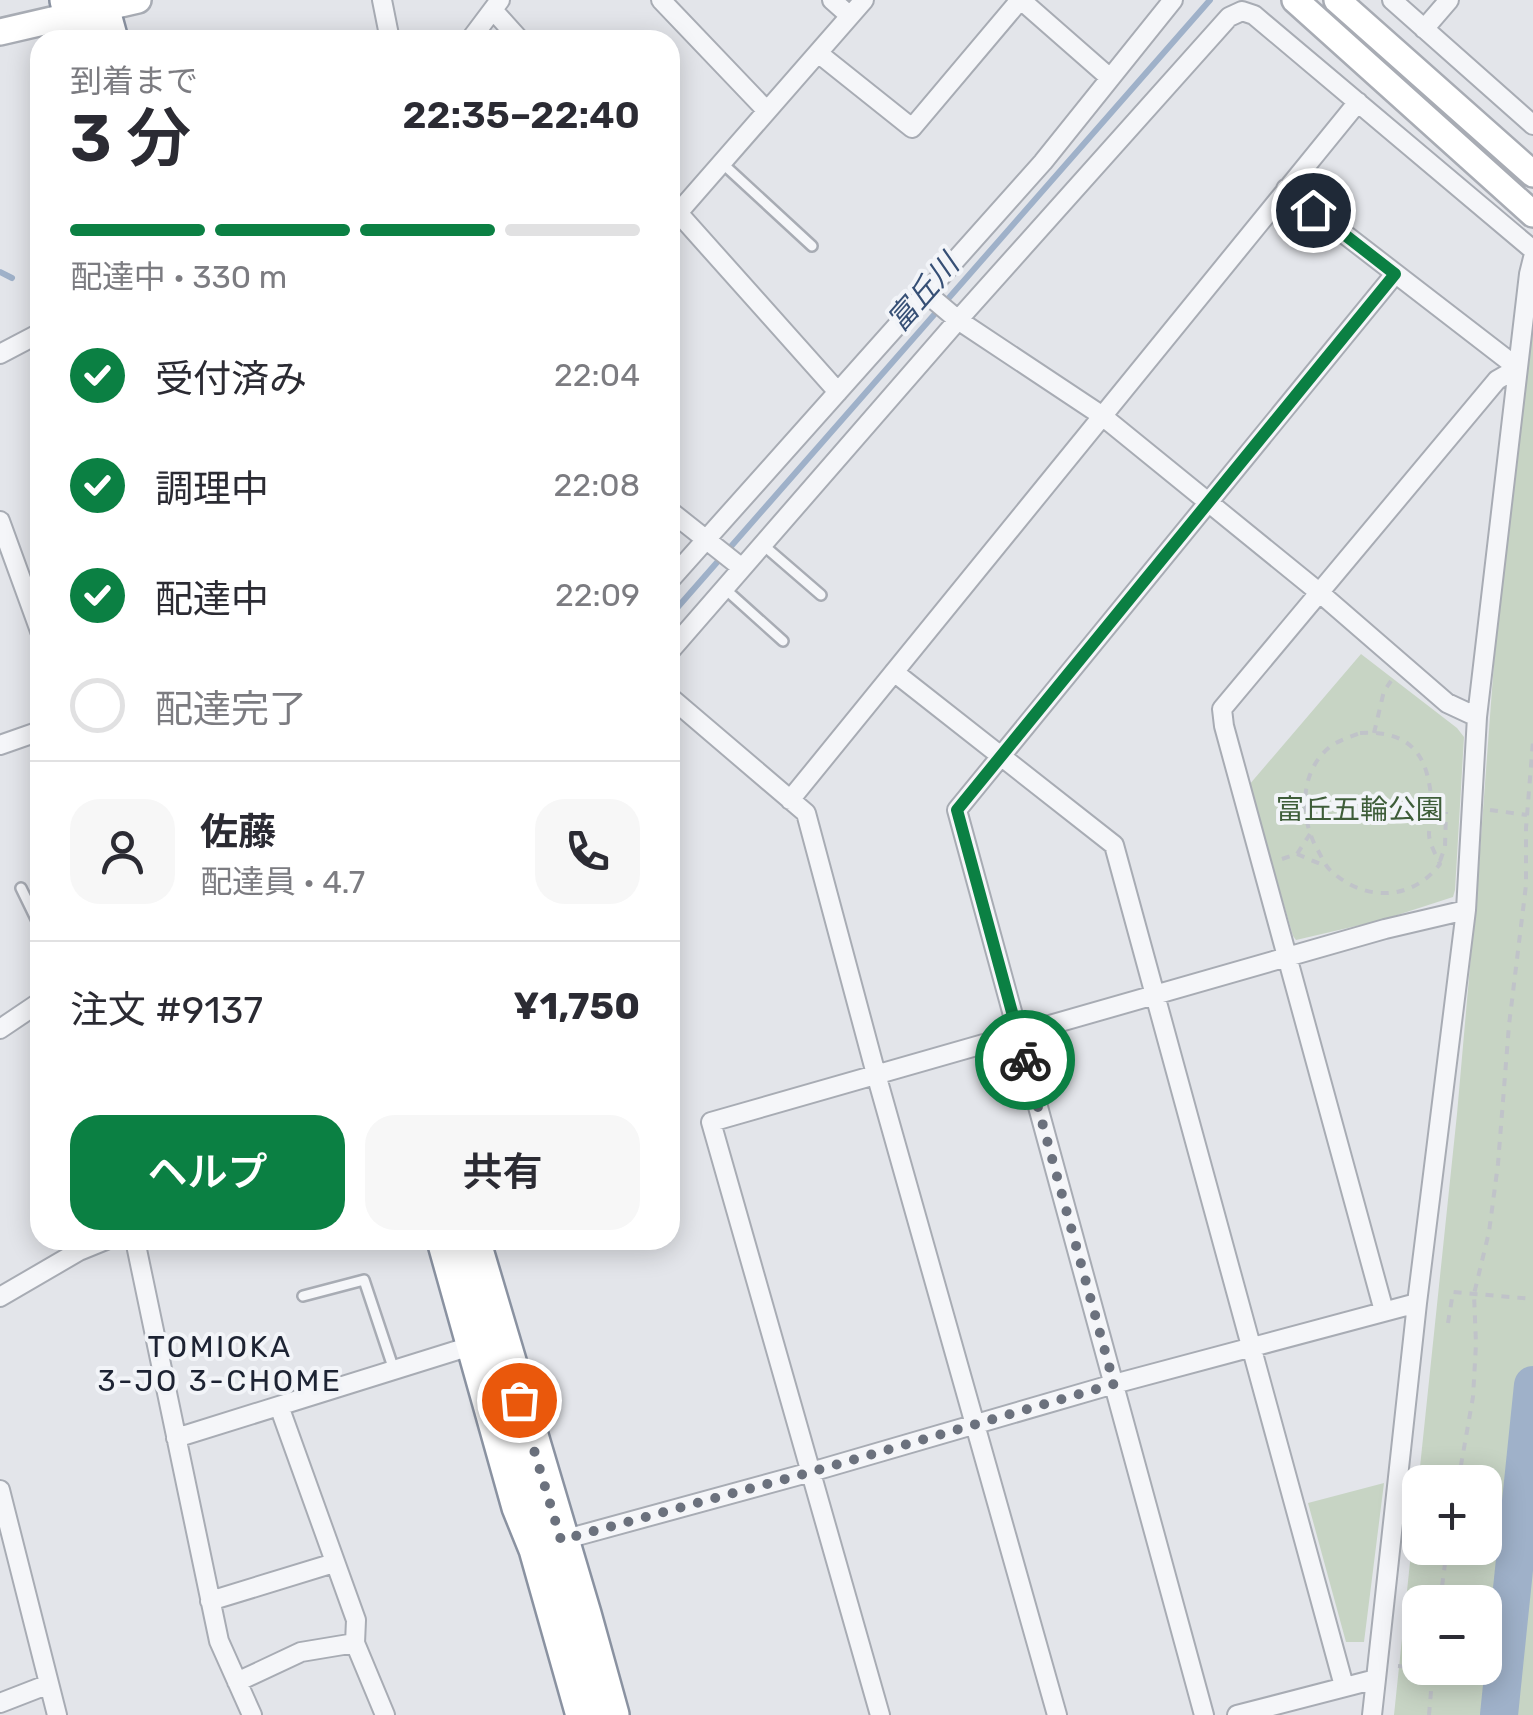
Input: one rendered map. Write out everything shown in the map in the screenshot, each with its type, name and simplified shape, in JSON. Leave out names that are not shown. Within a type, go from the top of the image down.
[{"type":"highway","points":[[448,1250],[520,1507],[549,1545],[610,1715]]},
{"type":"highway","points":[[475,1250],[549,1545],[584,1715]]},
{"type":"street","points":[[0,32],[89,18],[138,0]]},
{"type":"street","points":[[382,0],[388,30]]},
{"type":"street","points":[[661,0],[767,111]]},
{"type":"street","points":[[832,0],[850,16]]},
{"type":"street","points":[[680,206],[864,0]]},
{"type":"street","points":[[818,52],[912,128],[1021,0],[1110,78]]},
{"type":"street","points":[[680,571],[711,544],[838,392],[929,296],[1174,0]]},
{"type":"street","points":[[1295,0],[1533,214]]},
{"type":"street","points":[[1336,0],[1533,174]]},
{"type":"street","points":[[1392,0],[1533,125]]},
{"type":"street","points":[[1424,29],[1449,0]]},
{"type":"street","points":[[477,30],[496,5],[513,30]]},
{"type":"street","points":[[680,639],[738,566],[762,544],[956,317],[1229,18],[1242,11],[1254,15],[1533,250]]},
{"type":"street","points":[[790,800],[1358,102]]},
{"type":"street","points":[[1286,189],[1518,368]]},
{"type":"street","points":[[680,221],[838,392]]},
{"type":"street","points":[[1372,1715],[1417,1303],[1466,910],[1478,717],[1533,258]]},
{"type":"street","points":[[1204,1715],[957,810],[1395,274]]},
{"type":"street","points":[[929,296],[1101,415],[1446,703],[1478,717]]},
{"type":"street","points":[[0,354],[30,338]]},
{"type":"street","points":[[1384,1311],[1222,709],[1497,380],[1518,368]]},
{"type":"street","points":[[680,519],[738,566]]},
{"type":"street","points":[[0,521],[30,604]]},
{"type":"street","points":[[894,672],[1114,845],[1344,1686]]},
{"type":"street","points":[[680,706],[806,813],[1056,1715]]},
{"type":"street","points":[[0,744],[30,734]]},
{"type":"street","points":[[880,1715],[712,1122],[1385,929],[1466,910]]},
{"type":"street","points":[[0,1029],[30,1009]]},
{"type":"street","points":[[0,1297],[81,1250]]},
{"type":"street","points":[[137,1250],[219,1641],[252,1715]]},
{"type":"street","points":[[549,1545],[1114,1384],[1417,1303]]},
{"type":"street","points":[[176,1438],[474,1345]]},
{"type":"street","points":[[278,1406],[356,1620],[355,1643],[384,1715]]},
{"type":"street","points":[[0,1490],[57,1715]]},
{"type":"street","points":[[210,1600],[334,1563]]},
{"type":"street","points":[[237,1682],[301,1652],[355,1643]]},
{"type":"street","points":[[1237,1715],[1376,1679]]},
{"type":"street","points":[[0,1703],[49,1684]]},
{"type":"lane","points":[[722,163],[812,246]]},
{"type":"lane","points":[[762,544],[821,595]]},
{"type":"lane","points":[[724,588],[782,641]]},
{"type":"lane","points":[[22,888],[30,905]]},
{"type":"lane","points":[[303,1296],[364,1280],[394,1370]]},
{"type":"path","points":[[1374,732],[1384,692],[1402,665]]},
{"type":"path","points":[[1327,867],[1310,834],[1304,799],[1307,779],[1316,761],[1330,747],[1360,733],[1374,732],[1397,737],[1414,749],[1424,763],[1430,776],[1429,836],[1440,864]]},
{"type":"path","points":[[1461,1465],[1473,1397],[1474,1294],[1489,1232],[1498,1164],[1509,1024],[1526,885],[1533,741]]},
{"type":"path","points":[[1490,810],[1527,816]]},
{"type":"path","points":[[1298,854],[1327,867],[1356,888],[1381,894],[1402,892],[1430,876],[1440,864],[1445,847],[1446,812]]},
{"type":"path","points":[[1263,865],[1298,854],[1310,834]]},
{"type":"path","points":[[1448,1323],[1453,1292],[1533,1300]]},
{"type":"path","points":[[1396,1666],[1402,1666]]},
{"type":"path","points":[[1429,1715],[1432,1685]]},
{"type":"green space","points":[[1533,308],[1533,1715],[1394,1715],[1402,1639],[1402,1685],[1502,1685],[1502,1585],[1408,1585],[1410,1565],[1502,1565],[1502,1465],[1420,1465],[1479,864],[1498,609]]},
{"type":"green space","name":"富丘五輪公園","points":[[1361,654],[1464,737],[1455,890],[1453,897],[1382,920],[1296,940],[1249,785]]},
{"type":"green space","points":[[1384,1483],[1364,1642],[1346,1642],[1308,1503]]},
{"type":"waterway","name":"富丘川","points":[[680,605],[1210,0]]},
{"type":"waterway","name":"富丘川","points":[[0,272],[12,278]]},
{"type":"waterway","points":[[1499,1715],[1533,1385]]},
{"type":"way so far","points":[[519,1400],[561,1540],[1114,1384],[1025,1060]]},
{"type":"district","name":"TOMIOKA 3-JO 3-CHOME","points":[[220,1364]]},
{"type":"route","points":[[1025,1060],[957,810],[1395,274],[1313,210]]}]
